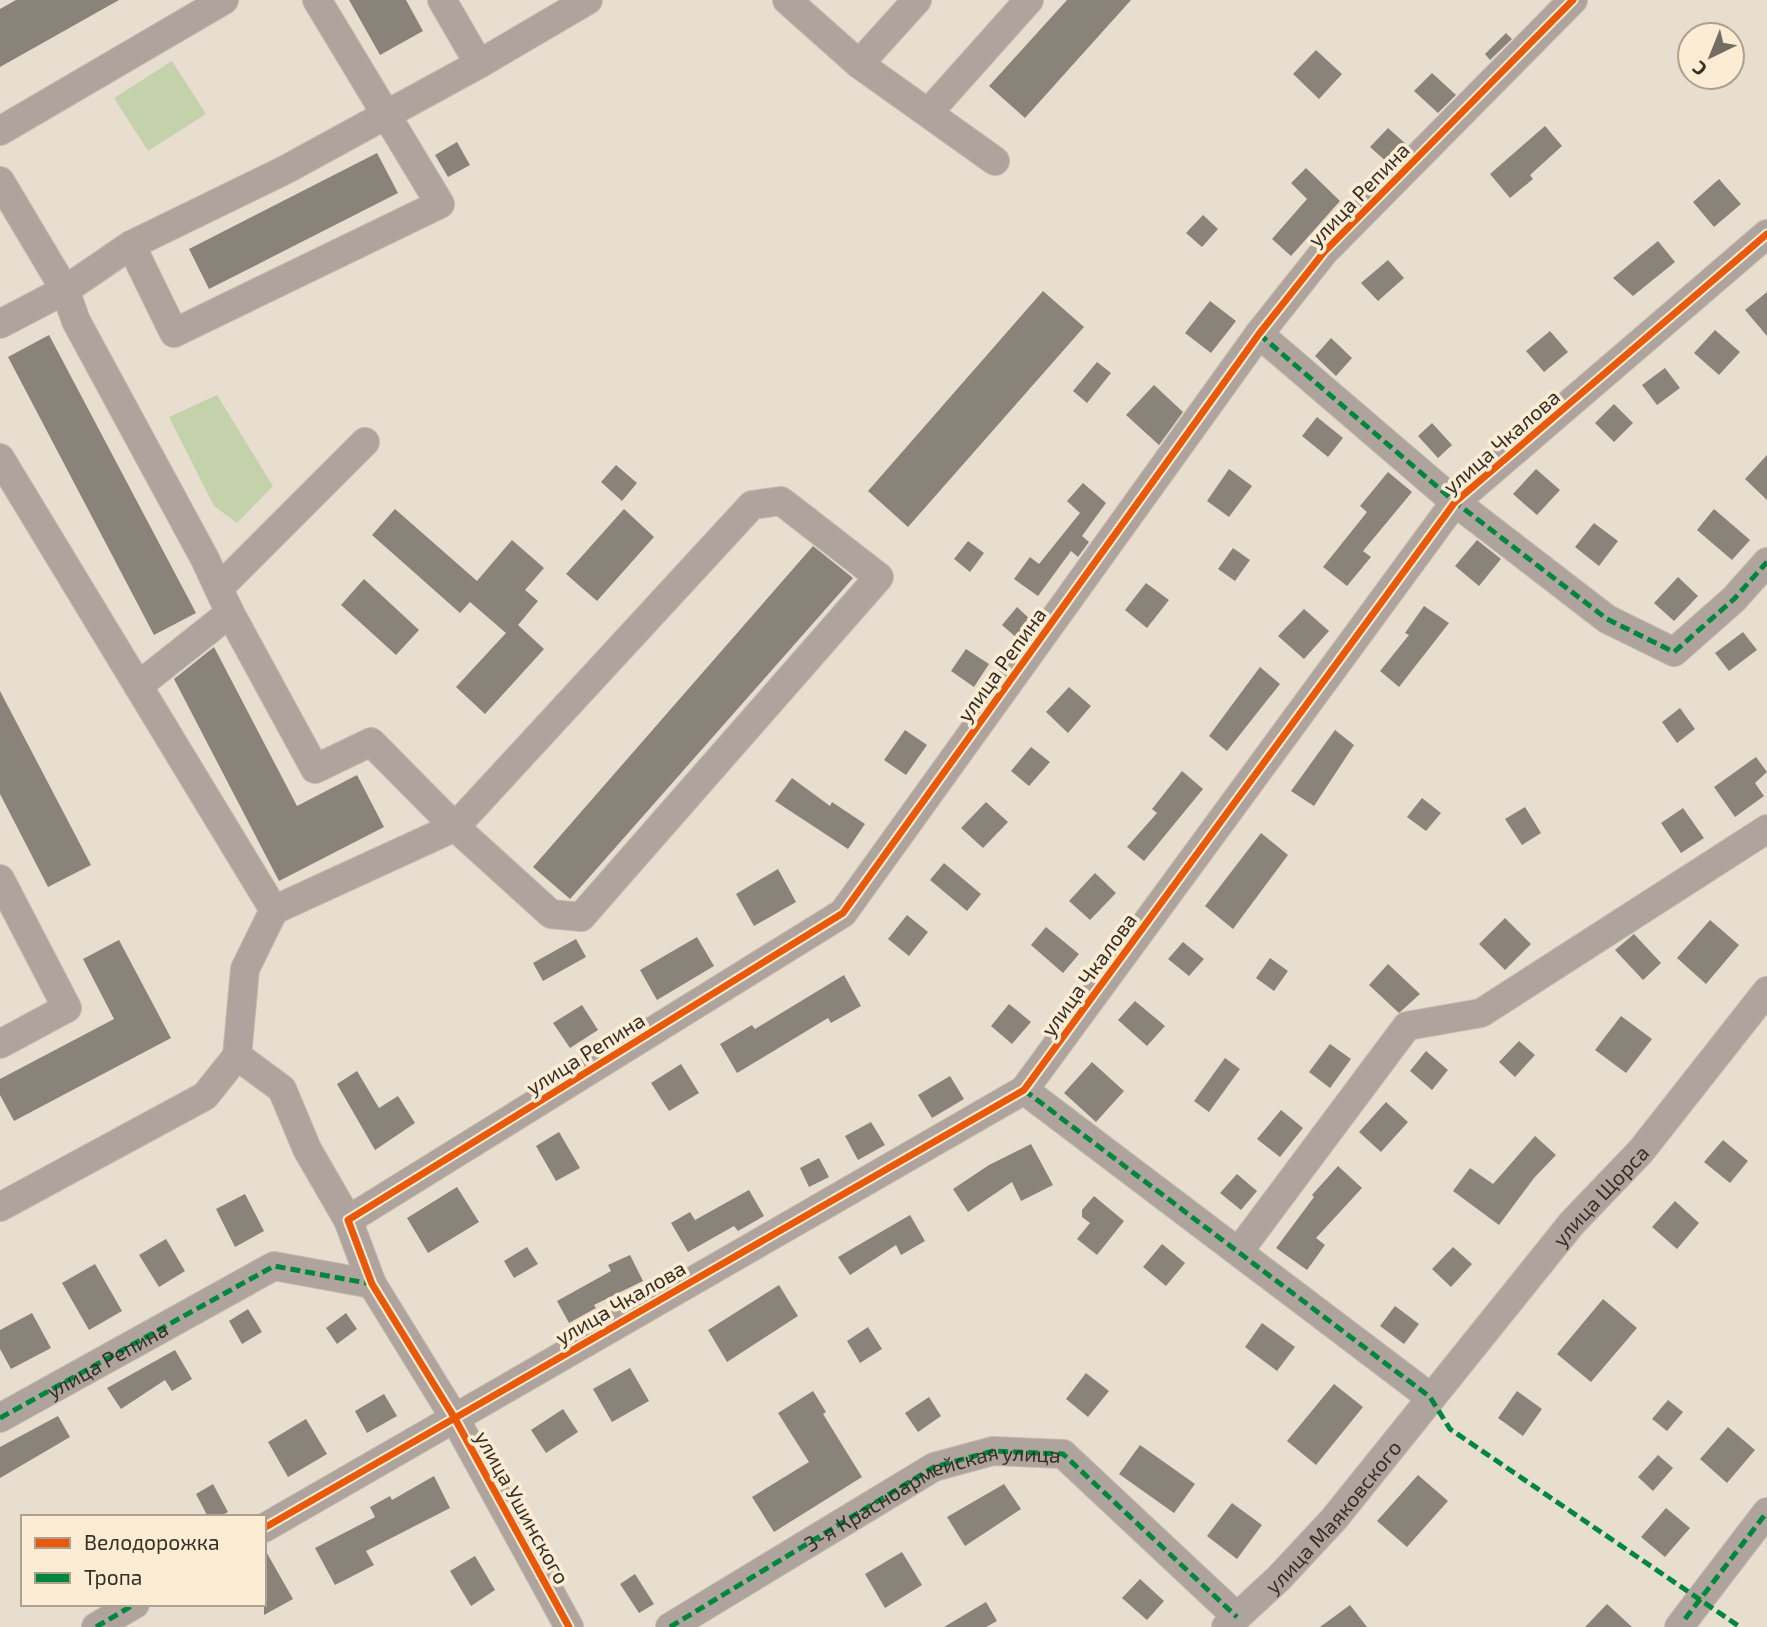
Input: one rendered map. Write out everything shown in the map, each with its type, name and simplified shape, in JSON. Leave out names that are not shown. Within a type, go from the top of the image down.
[{"type":"street","points":[[0,131],[224,0]]},
{"type":"street","points":[[131,245],[174,333],[440,204],[317,0]]},
{"type":"street","points":[[442,0],[479,64]]},
{"type":"street","points":[[787,0],[859,64],[995,161]]},
{"type":"street","points":[[859,64],[917,0]]},
{"type":"street","points":[[929,112],[1029,0]]},
{"type":"street","name":"улица Репина","points":[[348,1220],[843,913],[1259,334],[1324,252],[1573,0]]},
{"type":"street","points":[[0,324],[65,290],[131,245],[285,170],[479,64],[584,1]]},
{"type":"street","points":[[0,181],[65,290],[76,320],[315,769],[372,742],[455,827],[551,914],[581,917],[879,577],[781,500],[752,505],[455,827],[274,910],[245,969],[237,1055],[205,1096],[0,1207]]},
{"type":"street","name":"улица Чкалова","points":[[266,1527],[1024,1090],[1455,502],[1767,234]]},
{"type":"street","points":[[1259,334],[1455,502],[1606,619],[1674,652],[1734,599],[1767,562]]},
{"type":"street","points":[[138,686],[225,601],[365,442]]},
{"type":"street","points":[[0,458],[274,910]]},
{"type":"street","points":[[1239,1251],[1407,1026],[1481,1013],[1767,829]]},
{"type":"street","points":[[0,1044],[67,1008],[4,896]]},
{"type":"street","name":"улица Щорса","points":[[1430,1397],[1573,1223],[1641,1151],[1767,990]]},
{"type":"street","name":"улица Ушинского","points":[[237,1055],[282,1089],[307,1149],[348,1220],[372,1284],[454,1417],[569,1627]]},
{"type":"street","points":[[1024,1090],[1430,1397]]},
{"type":"street","name":"улица Репина","points":[[0,1418],[274,1266],[372,1284]]},
{"type":"street","name":"улица Маяковского","points":[[1232,1622],[1334,1519],[1430,1397]]},
{"type":"street","name":"3-я Красноармейская улица","points":[[670,1627],[934,1467],[993,1451],[1063,1454],[1232,1622]]},
{"type":"street","points":[[1682,1623],[1767,1512]]},
{"type":"street","points":[[96,1627],[132,1606]]},
{"type":"green space","points":[[172,61],[206,114],[148,151],[114,98]]},
{"type":"green space","points":[[217,395],[273,486],[237,523],[214,506],[169,417]]},
{"type":"building","points":[[16,0],[119,0],[0,67],[0,9]]},
{"type":"building","points":[[349,0],[406,0],[423,31],[380,55]]},
{"type":"building","points":[[1067,0],[1131,0],[1025,118],[989,86]]},
{"type":"building","points":[[1506,33],[1512,39],[1490,60],[1485,54]]},
{"type":"building","points":[[1316,50],[1342,74],[1319,99],[1293,74]]},
{"type":"building","points":[[1432,73],[1456,95],[1438,113],[1414,91]]},
{"type":"building","points":[[1545,126],[1562,146],[1530,175],[1533,179],[1510,198],[1490,174]]},
{"type":"building","points":[[1388,128],[1407,145],[1388,163],[1370,147]]},
{"type":"building","points":[[457,142],[470,165],[448,177],[435,155]]},
{"type":"building","points":[[377,153],[398,193],[209,289],[189,249]]},
{"type":"building","points":[[1306,168],[1340,201],[1291,256],[1272,239],[1307,199],[1291,183]]},
{"type":"building","points":[[1719,179],[1741,204],[1714,227],[1693,202]]},
{"type":"building","points":[[1203,215],[1218,229],[1202,247],[1186,233]]},
{"type":"building","points":[[1658,241],[1675,262],[1633,296],[1613,278]]},
{"type":"building","points":[[1388,260],[1404,278],[1378,301],[1361,283]]},
{"type":"building","points":[[1043,291],[1084,327],[908,527],[868,491]]},
{"type":"building","points":[[1767,292],[1767,336],[1745,310]]},
{"type":"building","points":[[1210,301],[1236,321],[1211,353],[1185,333]]},
{"type":"building","points":[[1715,330],[1740,352],[1719,375],[1694,353]]},
{"type":"building","points":[[1550,331],[1568,352],[1544,372],[1526,351]]},
{"type":"building","points":[[49,335],[196,613],[154,635],[8,357]]},
{"type":"building","points":[[1331,338],[1352,358],[1336,376],[1315,356]]},
{"type":"building","points":[[1097,362],[1111,373],[1087,403],[1073,391]]},
{"type":"building","points":[[1665,368],[1680,388],[1657,405],[1642,385]]},
{"type":"building","points":[[1154,385],[1183,412],[1159,445],[1126,415]]},
{"type":"building","points":[[1614,404],[1633,423],[1614,442],[1595,423]]},
{"type":"building","points":[[1317,417],[1343,438],[1328,457],[1302,436]]},
{"type":"building","points":[[1432,423],[1452,445],[1438,458],[1418,436]]},
{"type":"building","points":[[1767,455],[1767,500],[1745,479]]},
{"type":"building","points":[[616,465],[637,483],[622,501],[601,482]]},
{"type":"building","points":[[1229,469],[1252,486],[1229,517],[1207,501]]},
{"type":"building","points":[[1536,469],[1560,490],[1537,515],[1513,494]]},
{"type":"building","points":[[1388,472],[1412,492],[1363,551],[1371,557],[1347,586],[1323,567],[1367,512],[1360,506]]},
{"type":"building","points":[[1083,483],[1106,503],[1082,536],[1089,542],[1078,557],[1071,551],[1038,596],[1014,579],[1030,557],[1039,564],[1080,513],[1067,501]]},
{"type":"building","points":[[395,509],[477,581],[512,540],[544,568],[525,590],[538,601],[518,625],[544,649],[485,714],[456,687],[506,633],[470,602],[460,613],[372,535]]},
{"type":"building","points":[[624,509],[654,537],[597,601],[566,574]]},
{"type":"building","points":[[1714,509],[1750,540],[1732,560],[1697,530]]},
{"type":"building","points":[[1594,523],[1618,541],[1599,566],[1575,547]]},
{"type":"building","points":[[1477,540],[1501,559],[1479,586],[1455,566]]},
{"type":"building","points":[[968,541],[984,553],[970,572],[954,559]]},
{"type":"building","points":[[813,546],[853,578],[570,899],[533,867]]},
{"type":"building","points":[[1233,548],[1250,560],[1235,581],[1218,569]]},
{"type":"building","points":[[1678,577],[1698,596],[1674,621],[1654,603]]},
{"type":"building","points":[[364,579],[419,630],[396,655],[341,605]]},
{"type":"building","points":[[1146,583],[1169,600],[1147,628],[1125,610]]},
{"type":"building","points":[[1424,606],[1449,623],[1399,687],[1380,671],[1409,635],[1405,633]]},
{"type":"building","points":[[1017,607],[1032,621],[1019,640],[1002,625]]},
{"type":"building","points":[[1304,609],[1329,631],[1304,659],[1278,636]]},
{"type":"building","points":[[1743,632],[1757,650],[1729,671],[1715,653]]},
{"type":"building","points":[[214,647],[297,806],[357,775],[384,827],[279,881],[174,679]]},
{"type":"building","points":[[966,649],[989,664],[974,687],[951,671]]},
{"type":"building","points":[[1260,667],[1280,684],[1227,751],[1209,736]]},
{"type":"building","points":[[1069,687],[1091,706],[1068,733],[1046,712]]},
{"type":"building","points":[[0,691],[91,865],[48,887],[0,794]]},
{"type":"building","points":[[1680,708],[1695,729],[1677,743],[1662,722]]},
{"type":"building","points":[[905,730],[927,745],[906,775],[884,760]]},
{"type":"building","points":[[1335,730],[1354,745],[1314,806],[1291,791]]},
{"type":"building","points":[[1031,747],[1050,762],[1029,786],[1011,771]]},
{"type":"building","points":[[1756,757],[1767,772],[1755,783],[1764,796],[1735,817],[1714,787]]},
{"type":"building","points":[[1182,771],[1203,789],[1144,861],[1127,847],[1157,813],[1152,809]]},
{"type":"building","points":[[792,778],[830,806],[832,802],[865,824],[848,849],[775,801]]},
{"type":"building","points":[[1422,798],[1441,813],[1426,831],[1407,817]]},
{"type":"building","points":[[986,802],[1008,822],[983,848],[961,828]]},
{"type":"building","points":[[1525,807],[1541,833],[1522,845],[1505,819]]},
{"type":"building","points":[[1683,808],[1704,838],[1681,853],[1661,823]]},
{"type":"building","points":[[1261,833],[1288,855],[1233,929],[1205,906]]},
{"type":"building","points":[[944,863],[981,894],[967,911],[930,880]]},
{"type":"building","points":[[778,869],[796,902],[754,926],[736,894]]},
{"type":"building","points":[[1095,873],[1116,893],[1090,920],[1069,901]]},
{"type":"building","points":[[907,915],[928,932],[909,956],[888,939]]},
{"type":"building","points":[[1505,918],[1531,944],[1505,970],[1479,944]]},
{"type":"building","points":[[1710,920],[1739,945],[1706,984],[1677,958]]},
{"type":"building","points":[[1046,927],[1079,954],[1063,973],[1031,945]]},
{"type":"building","points":[[1634,934],[1661,963],[1643,980],[1615,950]]},
{"type":"building","points":[[697,937],[714,966],[657,1000],[640,970]]},
{"type":"building","points":[[576,939],[586,957],[543,981],[533,963]]},
{"type":"building","points":[[119,940],[171,1038],[14,1121],[0,1095],[0,1079],[114,1019],[83,959]]},
{"type":"building","points":[[1183,942],[1204,959],[1189,976],[1168,959]]},
{"type":"building","points":[[1270,958],[1288,971],[1274,991],[1256,978]]},
{"type":"building","points":[[1388,964],[1420,994],[1399,1013],[1369,985]]},
{"type":"building","points":[[844,975],[861,1006],[831,1023],[828,1018],[737,1073],[720,1044],[752,1025],[755,1029]]},
{"type":"building","points":[[1135,1001],[1165,1026],[1147,1046],[1118,1020]]},
{"type":"building","points":[[1009,1004],[1031,1022],[1012,1044],[991,1026]]},
{"type":"building","points":[[582,1005],[598,1030],[570,1048],[553,1023]]},
{"type":"building","points":[[1621,1016],[1652,1039],[1626,1073],[1595,1050]]},
{"type":"building","points":[[1519,1041],[1535,1055],[1515,1077],[1499,1062]]},
{"type":"building","points":[[1330,1044],[1351,1059],[1330,1088],[1309,1072]]},
{"type":"building","points":[[1426,1051],[1448,1070],[1432,1090],[1410,1071]]},
{"type":"building","points":[[1225,1058],[1240,1069],[1209,1112],[1194,1101]]},
{"type":"building","points":[[1092,1062],[1124,1091],[1096,1122],[1064,1093]]},
{"type":"building","points":[[681,1064],[699,1093],[669,1111],[651,1083]]},
{"type":"building","points":[[357,1071],[379,1108],[398,1096],[415,1123],[375,1150],[337,1084]]},
{"type":"building","points":[[950,1076],[964,1099],[932,1118],[918,1095]]},
{"type":"building","points":[[1386,1102],[1408,1122],[1381,1152],[1359,1132]]},
{"type":"building","points":[[1281,1110],[1303,1128],[1280,1157],[1257,1139]]},
{"type":"building","points":[[871,1122],[885,1145],[858,1160],[845,1136]]},
{"type":"building","points":[[559,1132],[580,1168],[556,1181],[536,1146]]},
{"type":"building","points":[[1535,1136],[1556,1155],[1534,1178],[1499,1225],[1453,1191],[1470,1168],[1493,1184]]},
{"type":"building","points":[[1723,1140],[1748,1161],[1730,1183],[1704,1162]]},
{"type":"building","points":[[1031,1144],[1053,1185],[1021,1201],[1012,1182],[968,1212],[953,1189],[989,1165]]},
{"type":"building","points":[[819,1158],[829,1177],[809,1187],[800,1168]]},
{"type":"building","points":[[1338,1166],[1362,1188],[1316,1238],[1325,1245],[1307,1270],[1276,1248],[1314,1197],[1312,1195]]},
{"type":"building","points":[[1237,1174],[1257,1191],[1241,1210],[1220,1193]]},
{"type":"building","points":[[457,1187],[479,1222],[428,1253],[407,1218]]},
{"type":"building","points":[[749,1190],[764,1216],[738,1231],[734,1226],[688,1252],[671,1223],[690,1212],[695,1220]]},
{"type":"building","points":[[245,1194],[264,1231],[235,1247],[216,1209]]},
{"type":"building","points":[[1094,1196],[1124,1221],[1097,1255],[1077,1239],[1090,1223],[1082,1217],[1082,1210]]},
{"type":"building","points":[[1675,1201],[1699,1223],[1677,1249],[1652,1227]]},
{"type":"building","points":[[910,1215],[925,1241],[901,1255],[896,1245],[850,1275],[838,1257]]},
{"type":"building","points":[[166,1239],[185,1271],[159,1287],[139,1255]]},
{"type":"building","points":[[1162,1244],[1185,1263],[1166,1286],[1143,1267]]},
{"type":"building","points":[[527,1247],[538,1264],[514,1278],[504,1261]]},
{"type":"building","points":[[1453,1247],[1472,1264],[1451,1287],[1432,1269]]},
{"type":"building","points":[[630,1255],[643,1281],[594,1305],[596,1308],[569,1323],[557,1301],[611,1271],[608,1265]]},
{"type":"building","points":[[95,1264],[122,1311],[89,1330],[62,1283]]},
{"type":"building","points":[[779,1285],[798,1316],[727,1362],[708,1330]]},
{"type":"building","points":[[1603,1299],[1637,1328],[1591,1382],[1557,1354]]},
{"type":"building","points":[[1395,1306],[1419,1324],[1404,1344],[1380,1326]]},
{"type":"building","points":[[248,1309],[262,1332],[242,1344],[229,1321]]},
{"type":"building","points":[[32,1313],[51,1348],[11,1369],[0,1349],[0,1330]]},
{"type":"building","points":[[346,1313],[357,1329],[337,1344],[326,1328]]},
{"type":"building","points":[[1262,1323],[1295,1347],[1277,1371],[1245,1347]]},
{"type":"building","points":[[868,1327],[882,1349],[860,1363],[847,1341]]},
{"type":"building","points":[[175,1350],[192,1379],[172,1391],[165,1380],[121,1409],[107,1388]]},
{"type":"building","points":[[630,1368],[649,1401],[612,1422],[593,1389]]},
{"type":"building","points":[[1086,1373],[1109,1391],[1088,1417],[1066,1399]]},
{"type":"building","points":[[1334,1384],[1363,1407],[1316,1465],[1287,1441]]},
{"type":"building","points":[[813,1391],[826,1412],[823,1414],[862,1477],[774,1532],[752,1497],[809,1462],[778,1413]]},
{"type":"building","points":[[1517,1391],[1542,1409],[1523,1436],[1498,1418]]},
{"type":"building","points":[[384,1394],[397,1416],[367,1433],[355,1411]]},
{"type":"building","points":[[929,1397],[941,1416],[918,1432],[905,1413]]},
{"type":"building","points":[[1668,1400],[1683,1412],[1667,1431],[1652,1419]]},
{"type":"building","points":[[563,1409],[578,1432],[546,1453],[531,1430]]},
{"type":"building","points":[[58,1416],[70,1437],[0,1478],[0,1447]]},
{"type":"building","points":[[306,1419],[327,1454],[288,1477],[268,1442]]},
{"type":"building","points":[[1728,1427],[1755,1450],[1727,1483],[1700,1459]]},
{"type":"building","points":[[1140,1445],[1195,1484],[1174,1513],[1119,1474]]},
{"type":"building","points":[[1658,1455],[1673,1468],[1653,1491],[1638,1477]]},
{"type":"building","points":[[1418,1475],[1448,1501],[1407,1547],[1377,1521]]},
{"type":"building","points":[[434,1476],[450,1508],[366,1551],[374,1565],[335,1585],[315,1548],[375,1517],[370,1507],[390,1496],[392,1500]]},
{"type":"building","points":[[213,1484],[228,1512],[222,1515],[207,1515],[196,1494]]},
{"type":"building","points":[[1004,1484],[1021,1509],[965,1546],[947,1517]]},
{"type":"building","points":[[1232,1503],[1262,1525],[1237,1559],[1207,1536]]},
{"type":"building","points":[[1666,1508],[1690,1528],[1665,1557],[1641,1537]]},
{"type":"building","points":[[266,1552],[293,1599],[264,1615],[266,1606]]},
{"type":"building","points":[[902,1552],[922,1585],[885,1608],[865,1574]]},
{"type":"building","points":[[475,1556],[495,1590],[471,1606],[450,1571]]},
{"type":"building","points":[[635,1574],[654,1604],[639,1613],[620,1584]]},
{"type":"building","points":[[1140,1579],[1164,1601],[1147,1620],[1122,1598]]},
{"type":"building","points":[[986,1602],[997,1621],[986,1627],[944,1627]]},
{"type":"building","points":[[1607,1604],[1632,1627],[1585,1627]]},
{"type":"building","points":[[1350,1605],[1367,1627],[1320,1627]]},
{"type":"marked path","points":[[1259,334],[1455,502],[1607,619],[1674,652],[1734,599],[1767,562]]},
{"type":"marked path","points":[[1024,1090],[1430,1397],[1450,1429],[1740,1627]]},
{"type":"marked path","points":[[0,1418],[274,1266],[372,1284]]},
{"type":"marked path","points":[[670,1627],[934,1467],[993,1451],[1063,1454],[1237,1617]]},
{"type":"marked path","points":[[1685,1619],[1767,1512]]},
{"type":"marked path","points":[[96,1627],[132,1606]]},
{"type":"cycle path","points":[[569,1627],[454,1417],[372,1284],[348,1220],[843,913],[1259,334],[1324,252],[1573,0]]},
{"type":"cycle path","points":[[266,1527],[1024,1090],[1455,502],[1767,234]]}]
